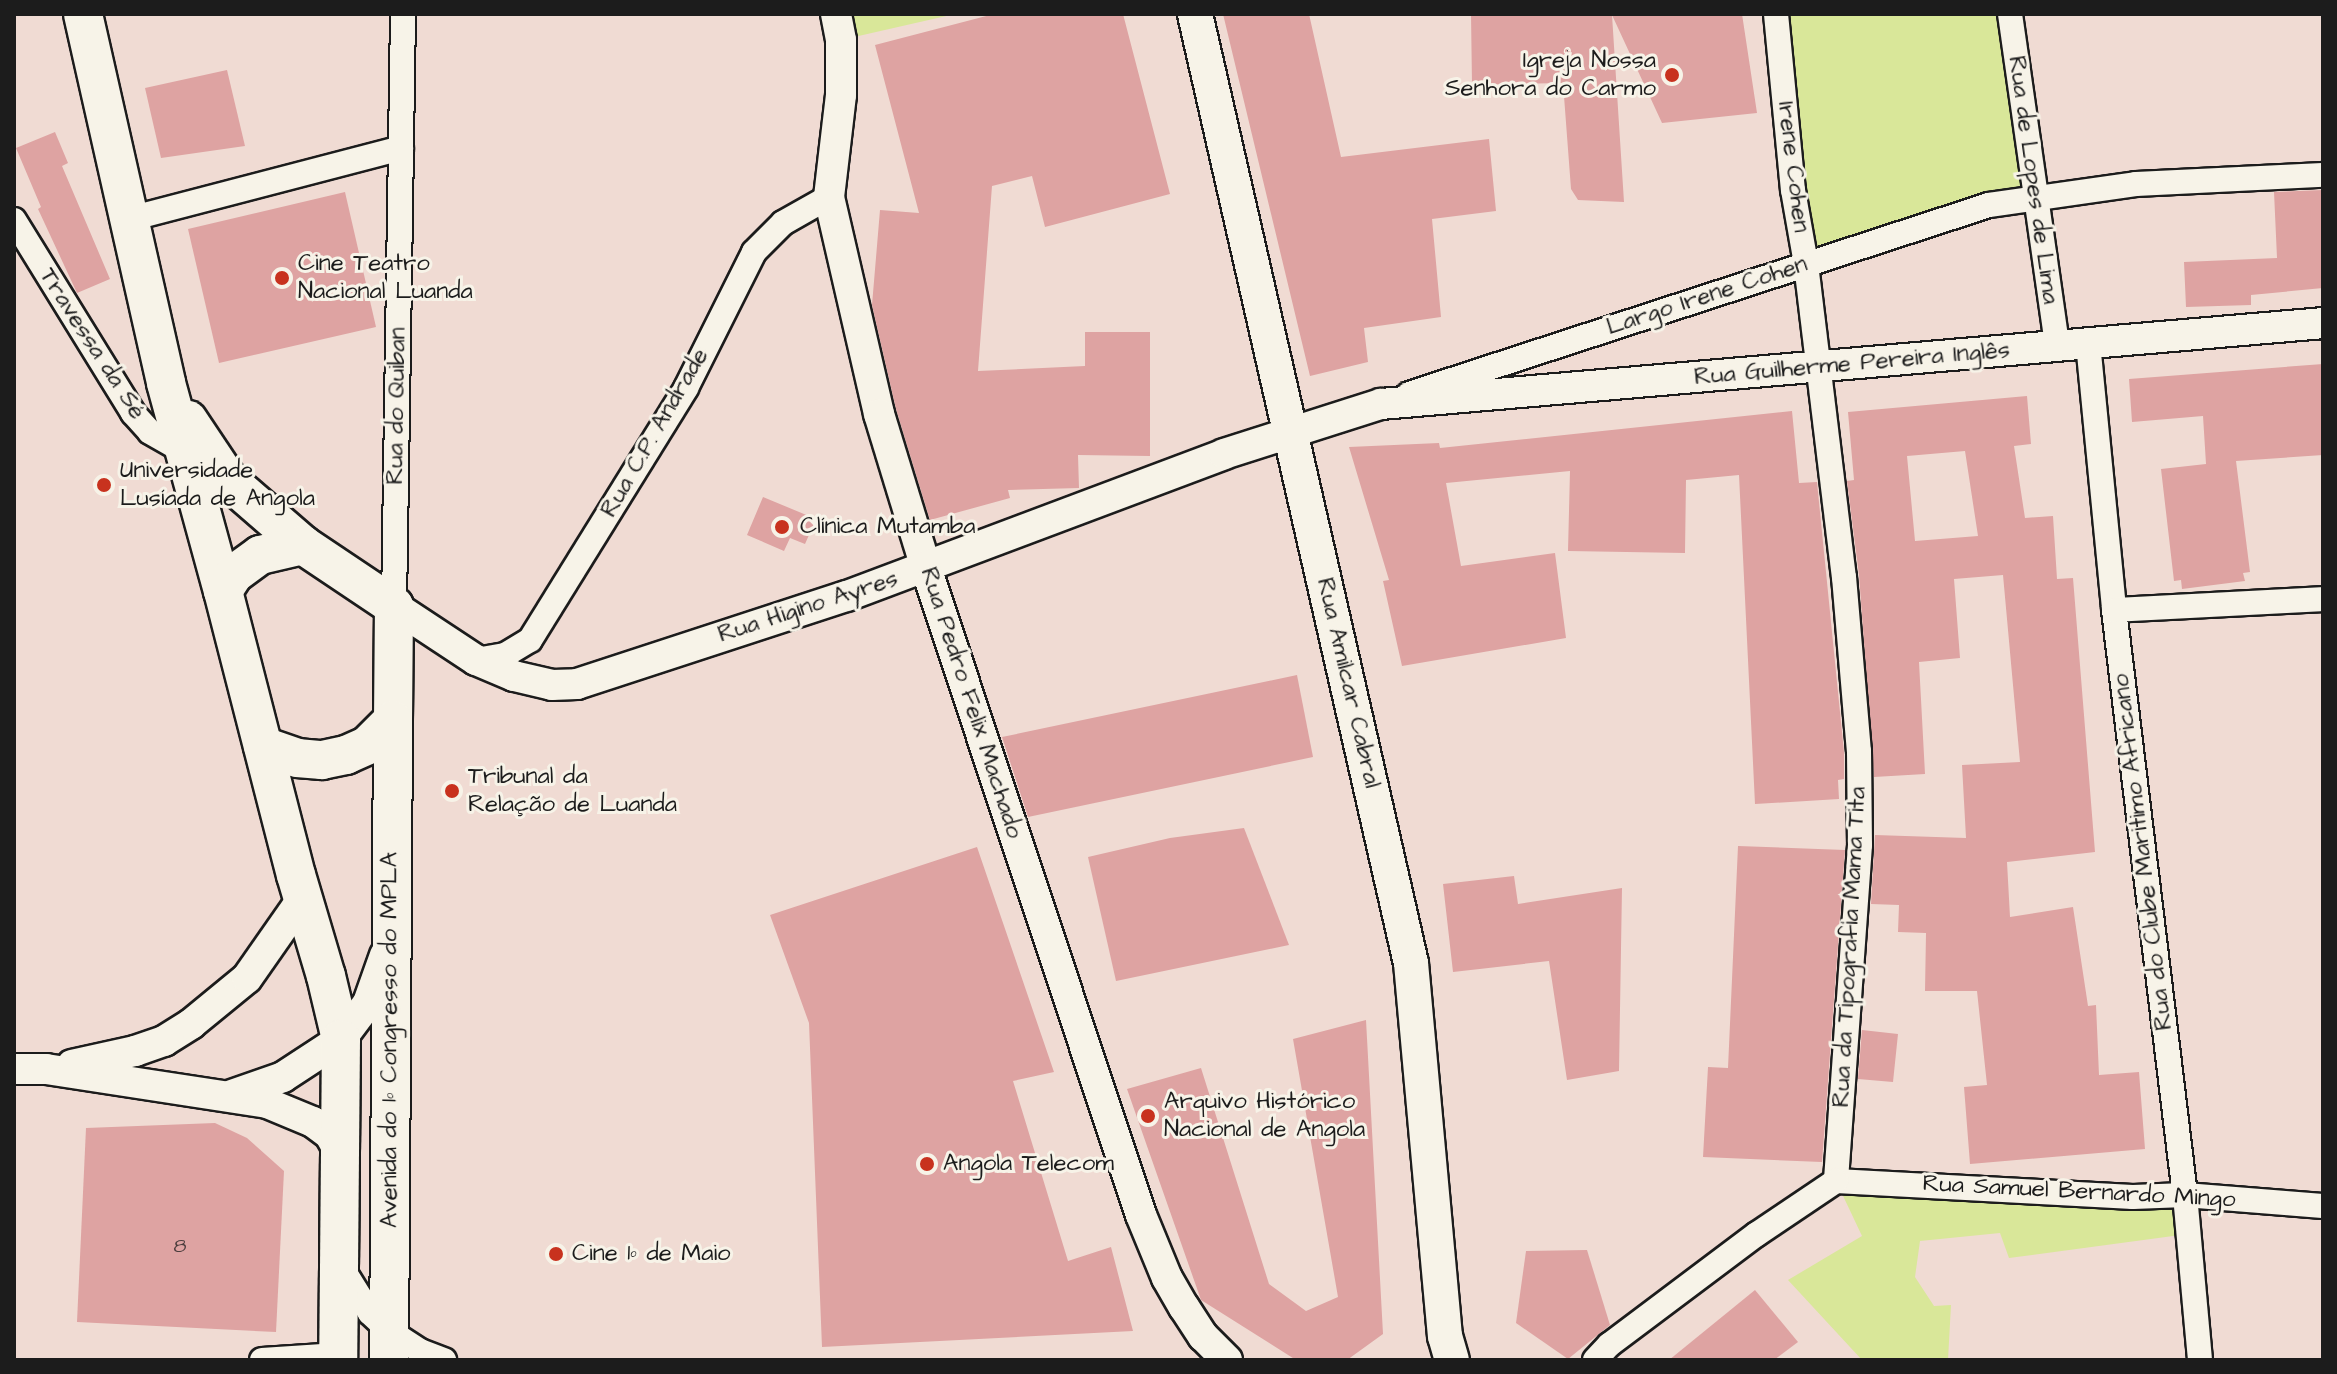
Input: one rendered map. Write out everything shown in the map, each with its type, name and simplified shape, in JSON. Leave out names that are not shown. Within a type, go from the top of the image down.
[{"type":"main road","points":[[83,14],[166,383],[263,746],[297,758],[322,760],[346,755],[368,745],[393,720],[407,615],[303,545],[228,480],[166,383]]},
{"type":"main road","name":"Rua Amilcar Cabral","points":[[1195,14],[1411,963],[1445,1336],[1452,1360]]},
{"type":"main road","points":[[223,591],[234,574],[260,555],[303,545]]},
{"type":"main road","name":"Avenida do 1º Congresso do MPLA","points":[[388,1345],[393,720]]},
{"type":"main road","name":"Avenida do 1º Congresso do MPLA","points":[[263,746],[341,1039],[338,1357]]},
{"type":"street","name":"Rua do Quiban","points":[[403,14],[401,148],[407,615]]},
{"type":"street","name":"Rua Pedro Felix Machado","points":[[836,14],[841,40],[841,95],[829,197],[879,414],[926,568],[1141,1215],[1167,1278],[1184,1307],[1203,1336],[1227,1360]]},
{"type":"street","name":"Irene Cohen","points":[[1776,14],[1793,190],[1819,366]]},
{"type":"street","name":"Rua de Lopes de Lima","points":[[2010,14],[2057,346]]},
{"type":"street","points":[[129,219],[401,148]]},
{"type":"street","name":"Largo Irene Cohen","points":[[1381,404],[1989,205],[2136,184],[2323,175]]},
{"type":"street","name":"Rua C.P. Andrade","points":[[476,660],[505,655],[530,640],[686,388],[754,252],[783,223],[829,197]]},
{"type":"street","name":"Travessa da Sé","points":[[14,220],[133,413],[150,432],[185,452]]},
{"type":"street","name":"Rua Guilherme Pereira Inglês","points":[[1381,404],[2323,323]]},
{"type":"street","name":"Rua do Clube Maritimo Africano","points":[[2088,343],[2114,610],[2185,1195],[2200,1360]]},
{"type":"street","name":"Rua da Tipografia Mama Tita","points":[[1819,366],[1844,577],[1859,751],[1860,845],[1836,1181]]},
{"type":"street","name":"Rua Higino Ayres","points":[[407,615],[476,660],[514,676],[552,685],[577,684],[926,568],[1291,431],[1381,404]]},
{"type":"street","points":[[2114,610],[2323,599]]},
{"type":"street","points":[[46,1069],[135,1051],[164,1041],[191,1024],[247,978],[303,898]]},
{"type":"street","points":[[230,1096],[283,1077],[341,1039],[368,1003],[390,941]]},
{"type":"street","points":[[14,1069],[46,1069],[267,1103],[313,1122],[330,1135],[340,1153]]},
{"type":"street","points":[[1595,1360],[1609,1345],[1757,1234],[1836,1181]]},
{"type":"street","name":"Rua Samuel Bernardo Mingo","points":[[1836,1181],[2133,1197],[2185,1195],[2323,1206]]},
{"type":"street","points":[[339,1262],[388,1345],[420,1351],[444,1360]]},
{"type":"street","points":[[262,1360],[338,1357]]},
{"type":"green space","points":[[836,14],[955,14],[841,40]]},
{"type":"green space","points":[[1776,14],[2009,14],[2035,199],[1806,264]]},
{"type":"green space","points":[[1836,1181],[2185,1195],[2188,1234],[2009,1258],[2000,1233],[1920,1241],[1915,1277],[1934,1306],[1951,1305],[1948,1360],[1862,1360],[1788,1280],[1862,1236]]},
{"type":"building","points":[[994,14],[1123,14],[1170,194],[1045,227],[1032,176],[992,186],[978,371],[1085,366],[1085,332],[1150,332],[1150,456],[1078,455],[1079,488],[1008,490],[1010,498],[930,520],[896,409],[872,305],[880,210],[919,213],[875,45]]},
{"type":"building","points":[[1223,14],[1309,14],[1341,157],[1489,139],[1496,211],[1432,219],[1441,317],[1364,328],[1368,362],[1310,376]]},
{"type":"building","points":[[1471,14],[1742,14],[1757,113],[1662,123],[1612,15],[1624,202],[1578,200],[1571,189],[1563,83],[1472,85]]},
{"type":"building","points":[[227,70],[245,146],[161,158],[145,88]]},
{"type":"building","points":[[55,132],[68,163],[62,166],[110,279],[77,293],[38,209],[41,207],[16,148]]},
{"type":"building","points":[[2323,190],[2323,288],[2251,295],[2251,305],[2186,307],[2184,262],[2277,258],[2274,192]]},
{"type":"building","name":"Cine Teatro Nacional Luanda","points":[[345,192],[376,327],[219,363],[188,229]]},
{"type":"building","points":[[2323,364],[2323,455],[2236,461],[2250,572],[2243,573],[2245,581],[2182,589],[2181,580],[2174,581],[2161,469],[2206,464],[2203,416],[2132,422],[2129,379]]},
{"type":"building","points":[[2027,396],[2031,444],[2014,446],[2025,518],[2053,516],[2057,579],[2073,578],[2095,852],[2007,862],[2010,917],[2073,907],[2088,1006],[2096,1005],[2099,1075],[2139,1072],[2145,1149],[1970,1164],[1964,1087],[1987,1085],[1977,991],[1925,991],[1926,933],[1898,932],[1899,905],[1871,904],[1875,835],[1966,838],[1962,765],[2020,762],[2003,575],[1954,579],[1960,658],[1919,662],[1925,774],[1874,777],[1859,575],[1847,481],[1854,480],[1848,412]],"holes":[[[1965,451],[1978,536],[1915,541],[1907,456]]]},
{"type":"building","points":[[1792,411],[1799,483],[1817,482],[1844,752],[1844,779],[1838,780],[1839,799],[1755,804],[1739,475],[1686,480],[1685,553],[1568,551],[1570,471],[1446,483],[1461,566],[1555,553],[1566,638],[1402,666],[1383,581],[1389,580],[1349,447],[1439,443],[1440,448]]},
{"type":"building","name":"Clínica Mutamba","points":[[763,497],[816,519],[805,544],[790,538],[784,551],[747,535]]},
{"type":"building","points":[[1297,675],[1313,757],[1028,817],[1002,737]]},
{"type":"building","points":[[1244,828],[1289,945],[1116,981],[1088,857],[1170,838]]},
{"type":"building","points":[[1738,846],[1845,850],[1822,1162],[1703,1157],[1708,1067],[1728,1068]]},
{"type":"building","name":"Angola Telecom","points":[[977,847],[1054,1072],[1013,1081],[1068,1261],[1111,1247],[1133,1331],[822,1347],[809,1023],[770,915]]},
{"type":"building","points":[[1514,876],[1518,904],[1622,888],[1619,1071],[1567,1080],[1549,961],[1453,972],[1443,884]]},
{"type":"building","points":[[1366,1020],[1383,1334],[1347,1360],[1296,1360],[1201,1300],[1127,1089],[1201,1068],[1269,1284],[1306,1311],[1338,1297],[1293,1039]]},
{"type":"building","points":[[1862,1030],[1898,1034],[1893,1082],[1858,1079]]},
{"type":"building","points":[[215,1123],[247,1138],[284,1171],[276,1332],[77,1322],[86,1128]]},
{"type":"building","points":[[1587,1250],[1610,1325],[1568,1359],[1516,1323],[1526,1251]]},
{"type":"building","points":[[1755,1290],[1798,1342],[1774,1360],[1669,1360]]},
{"type":"place","name":"Igreja Nossa Senhora do Carmo","points":[[1672,75]]},
{"type":"place","name":"Cine Teatro Nacional Luanda","points":[[282,278]]},
{"type":"place","name":"Universidade Lusíada de Angola","points":[[104,485]]},
{"type":"place","name":"Clínica Mutamba","points":[[782,527]]},
{"type":"place","name":"Tribunal da Relação de Luanda","points":[[452,791]]},
{"type":"place","name":"Arquivo Histórico Nacional de Angola","points":[[1148,1116]]},
{"type":"place","name":"Angola Telecom","points":[[927,1164]]},
{"type":"place","name":"Cine 1º de Maio","points":[[556,1254]]}]
